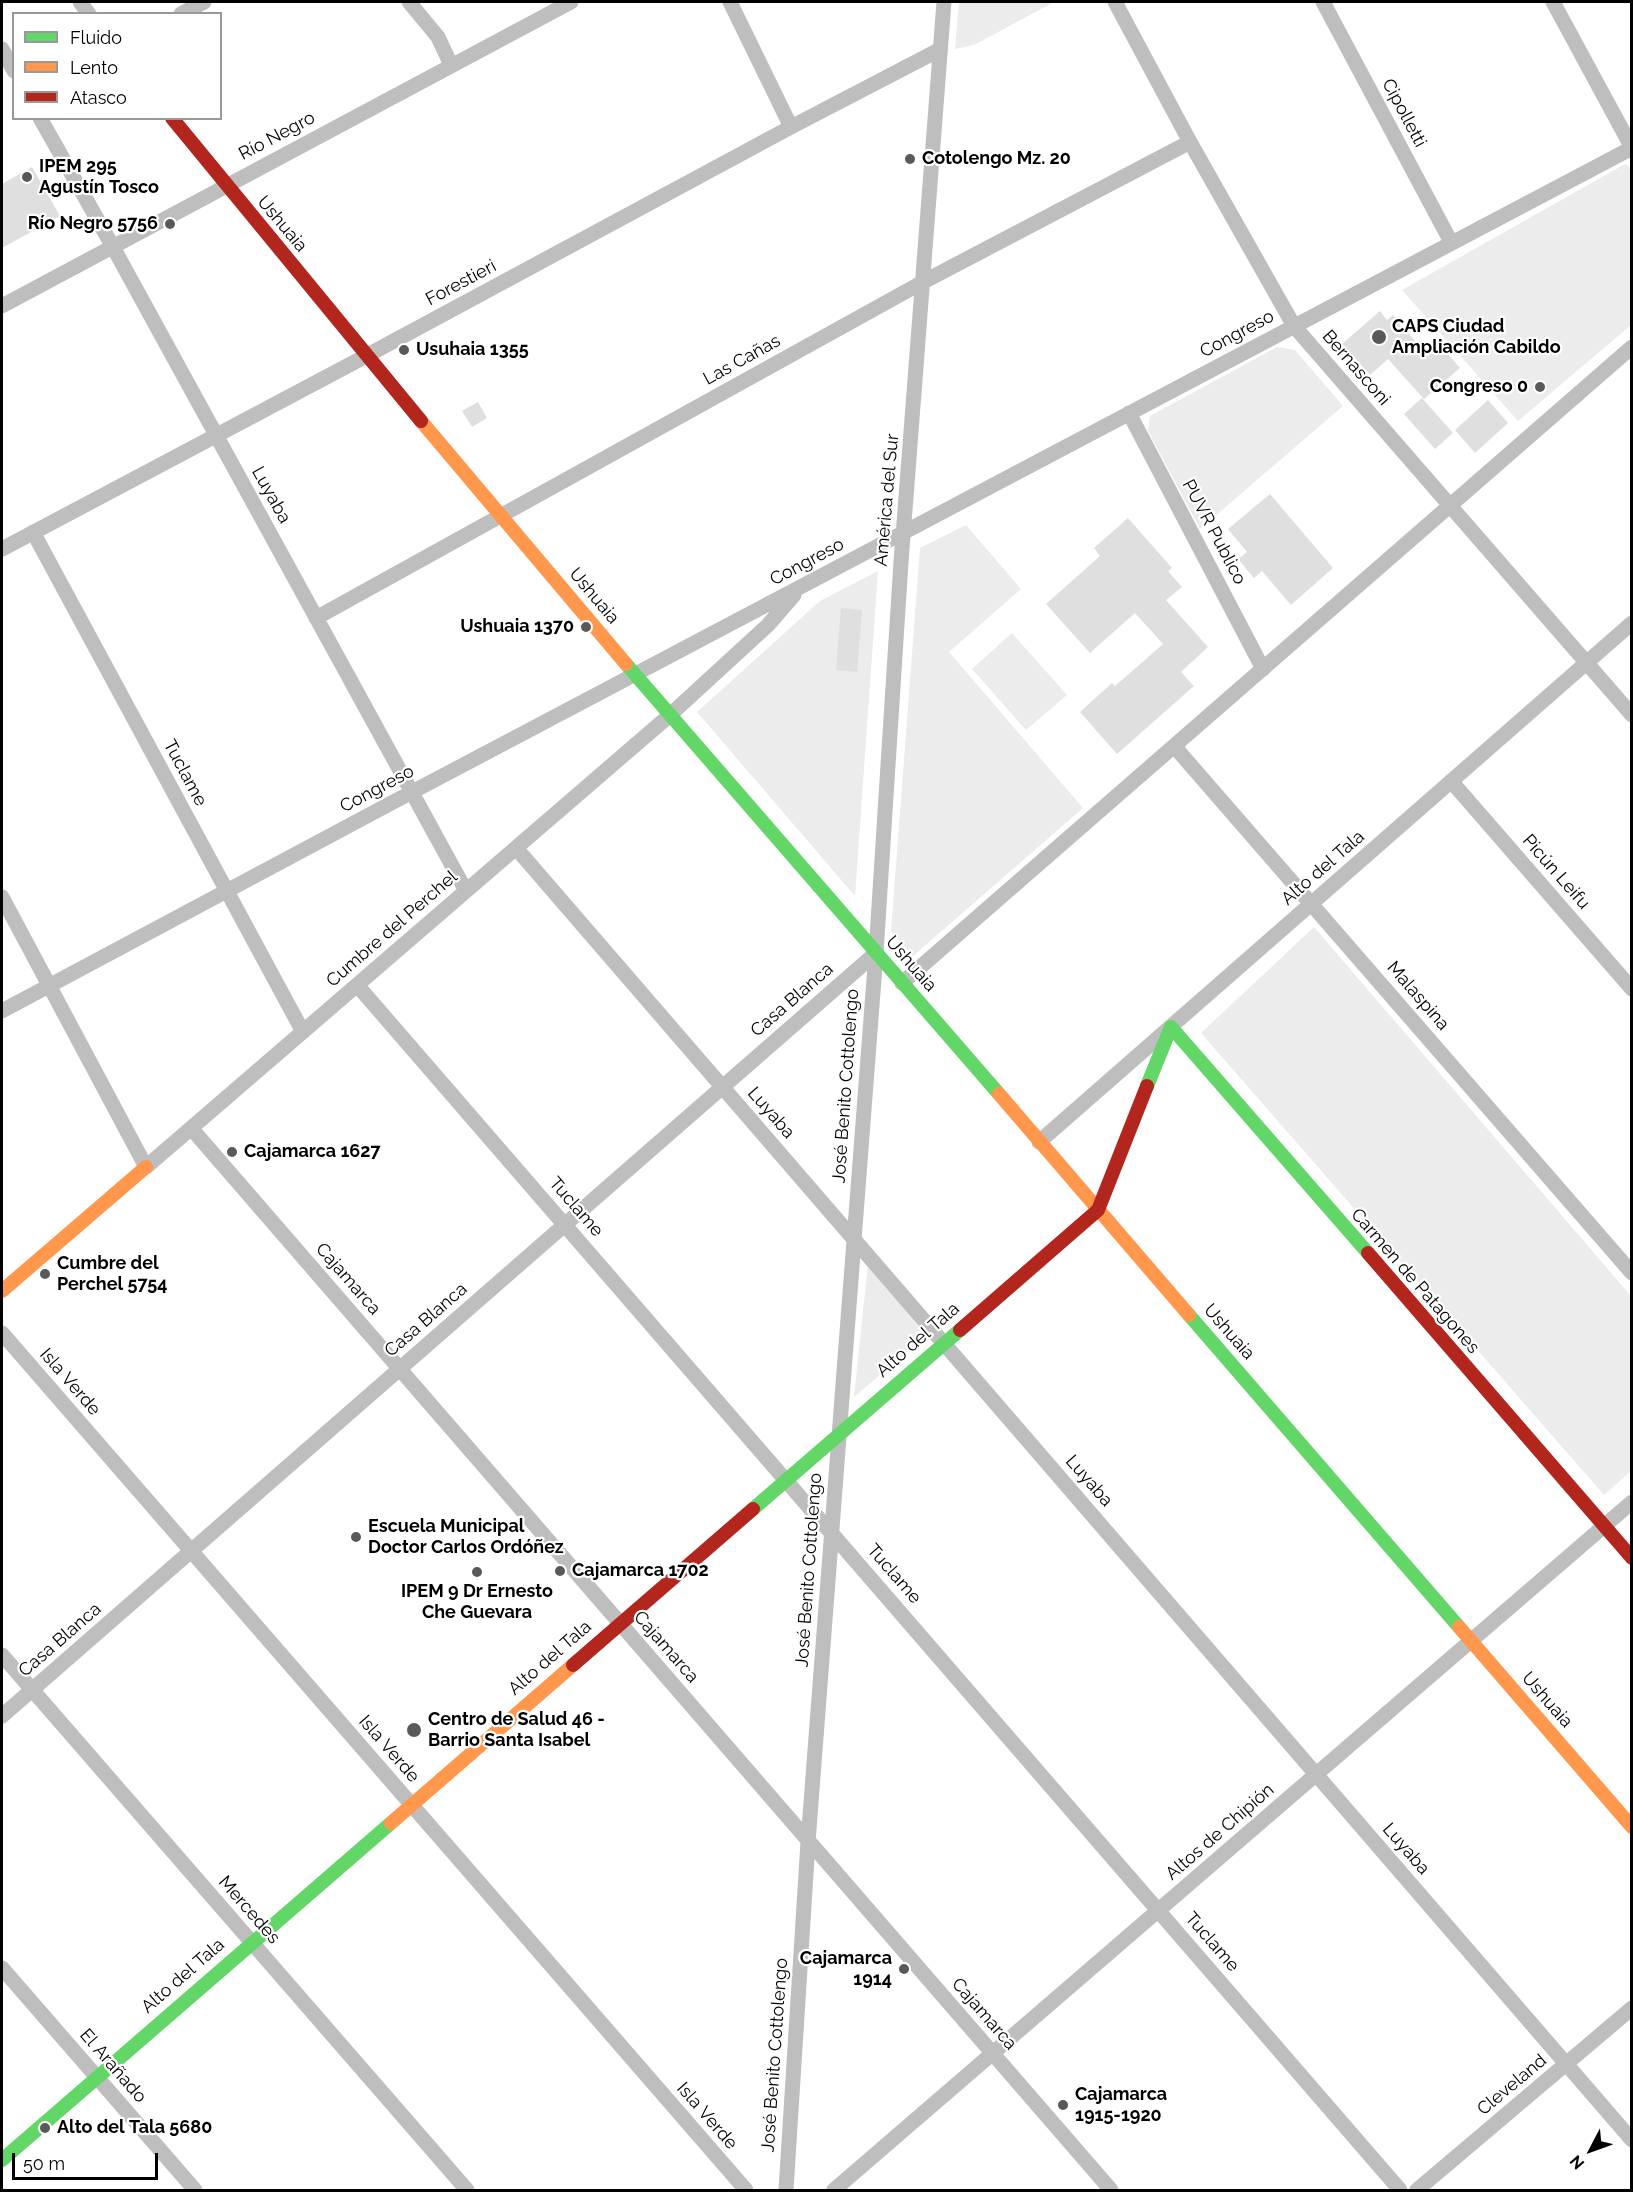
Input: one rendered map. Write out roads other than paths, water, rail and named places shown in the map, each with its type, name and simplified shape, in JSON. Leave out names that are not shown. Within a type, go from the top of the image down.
[{"type":"street","points":[[185,12],[204,2]]},
{"type":"street","points":[[409,2],[438,37],[451,65]]},
{"type":"street","name":"Río Negro","points":[[2,306],[572,2]]},
{"type":"street","points":[[730,2],[791,127]]},
{"type":"street","name":"América del Sur","points":[[876,953],[944,2]]},
{"type":"street","name":"Bernasconi","points":[[1115,2],[1190,142],[1294,326],[1632,715]]},
{"type":"street","name":"Cipolletti","points":[[1323,2],[1451,242]]},
{"type":"street","points":[[1553,2],[1632,148]]},
{"type":"street","points":[[2,49],[12,67]]},
{"type":"street","name":"Forestieri","points":[[2,549],[939,50]]},
{"type":"street","name":"Luyaba","points":[[41,120],[466,891]]},
{"type":"street","name":"Ushuaia","points":[[174,120],[366,356],[670,715],[1632,1827]]},
{"type":"street","name":"Las Cañas","points":[[316,618],[923,282],[1190,142]]},
{"type":"street","name":"Congreso","points":[[2,1011],[411,792],[1632,148]]},
{"type":"street","points":[[902,983],[1632,347]]},
{"type":"street","name":"PUVR Publico","points":[[1129,413],[1263,669]]},
{"type":"street","name":"Tuclame","points":[[33,532],[303,1032]]},
{"type":"street","name":"Cumbre del Perchel","points":[[2,1291],[670,715],[768,625],[800,588]]},
{"type":"street","name":"Alto del Tala","points":[[1040,1142],[1632,623]]},
{"type":"street","name":"Malaspina","points":[[1174,746],[1632,1273]]},
{"type":"street","name":"Picún Leifu","points":[[1451,781],[1632,989]]},
{"type":"street","name":"Luyaba","points":[[516,848],[1632,2140]]},
{"type":"street","points":[[2,897],[146,1167]]},
{"type":"street","name":"Casa Blanca","points":[[2,1716],[876,953]]},
{"type":"street","name":"José Benito Cottolengo","points":[[786,2190],[808,1842],[876,953]]},
{"type":"street","name":"Tuclame","points":[[357,984],[1400,2190]]},
{"type":"street","points":[[1098,1210],[1171,1027]]},
{"type":"street","name":"Carmen de Patagones","points":[[1171,1027],[1632,1558]]},
{"type":"street","name":"Cajamarca","points":[[191,1128],[1111,2190]]},
{"type":"street","name":"Alto del Tala","points":[[2,2160],[1098,1210]]},
{"type":"street","name":"Isla Verde","points":[[2,1333],[746,2190]]},
{"type":"street","name":"Altos de Chipión","points":[[834,2190],[1632,1502]]},
{"type":"street","name":"Mercedes","points":[[2,1655],[467,2190]]},
{"type":"street","name":"El Arañado","points":[[2,1968],[195,2190]]},
{"type":"street","name":"Cleveland","points":[[1417,2190],[1632,2008]]},
{"type":"place","name":"Cotolengo Mz. 20","points":[[910,159]]},
{"type":"place","name":"IPEM 295 Agustín Tosco","points":[[27,177]]},
{"type":"place","name":"Río Negro 5756","points":[[170,224]]},
{"type":"place","name":"CAPS Ciudad Ampliación Cabildo","points":[[1379,337]]},
{"type":"place","name":"Usuhaia 1355","points":[[404,350]]},
{"type":"place","name":"Congreso 0","points":[[1540,387]]},
{"type":"place","name":"Ushuaia 1370","points":[[586,627]]},
{"type":"place","name":"Cajamarca 1627","points":[[232,1152]]},
{"type":"place","name":"Cumbre del Perchel 5754","points":[[45,1274]]},
{"type":"place","name":"Escuela Municipal Doctor Carlos Ordóñez","points":[[356,1537]]},
{"type":"place","name":"Cajamarca 1702","points":[[560,1571]]},
{"type":"place","name":"IPEM 9 Dr Ernesto Che Guevara","points":[[477,1572]]},
{"type":"place","name":"Centro de Salud 46 - Barrio Santa Isabel","points":[[414,1730]]},
{"type":"place","name":"Cajamarca 1914","points":[[904,1969]]},
{"type":"place","name":"Cajamarca 1915-1920","points":[[1063,2105]]},
{"type":"place","name":"Alto del Tala 5680","points":[[45,2128]]}]
